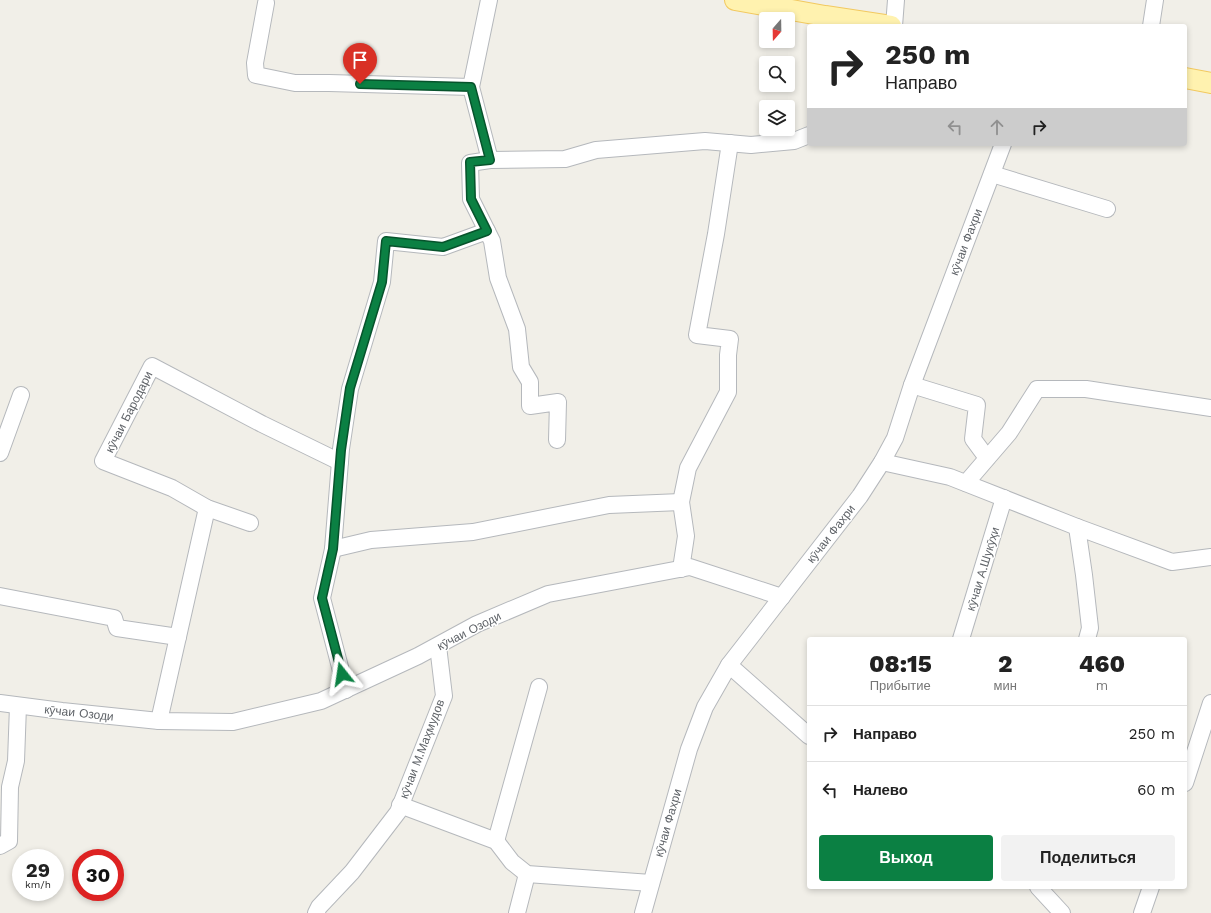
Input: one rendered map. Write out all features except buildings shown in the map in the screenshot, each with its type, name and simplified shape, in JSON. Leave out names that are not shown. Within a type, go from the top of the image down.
[{"type":"main road","points":[[736,0],[825,21],[865,24]]},
{"type":"main road","points":[[1187,78],[1211,82]]},
{"type":"street","points":[[489,0],[471,87],[490,160]]},
{"type":"street","points":[[892,24],[896,0]]},
{"type":"street","points":[[1151,24],[1155,0]]},
{"type":"street","points":[[266,3],[255,63],[256,75],[295,83],[471,87]]},
{"type":"street","points":[[557,440],[558,402],[530,406],[530,382],[521,367],[517,329],[498,278],[492,241],[471,199],[470,162],[490,160],[565,159],[596,150],[705,141],[751,145],[794,141],[807,136]]},
{"type":"street","points":[[681,569],[686,536],[681,502],[688,468],[728,392],[728,355],[730,339],[697,335],[716,234],[730,143]]},
{"type":"street","name":"кӯчаи Фахри","points":[[643,913],[692,742],[705,707],[729,665],[860,496],[882,462],[895,438],[912,385],[1003,146]]},
{"type":"street","points":[[992,174],[1107,209]]},
{"type":"street","points":[[346,690],[322,598],[333,549],[340,462],[350,388],[382,282],[386,241],[443,247],[487,231]]},
{"type":"street","name":"кӯчаи Бародари","points":[[250,523],[207,508],[172,488],[103,461],[152,366],[262,424],[340,462]]},
{"type":"street","points":[[912,385],[977,405],[973,439],[987,458]]},
{"type":"street","points":[[966,483],[1009,433],[1037,389],[1086,389],[1211,408]]},
{"type":"street","points":[[0,453],[21,395]]},
{"type":"street","points":[[882,462],[950,477],[1077,527],[1172,562],[1211,557]]},
{"type":"street","name":"кӯчаи А.Шукӯҳи","points":[[962,637],[1004,498]]},
{"type":"street","points":[[333,549],[371,540],[473,532],[609,506],[681,502]]},
{"type":"street","points":[[158,721],[207,508]]},
{"type":"street","points":[[1077,527],[1090,628],[1088,637]]},
{"type":"street","name":"кӯчаи Озоди","points":[[0,703],[158,721],[233,722],[321,701],[418,656],[477,624],[548,594],[690,567],[782,597]]},
{"type":"street","points":[[0,596],[114,618],[116,628],[178,637]]},
{"type":"street","name":"кӯчаи М.Маҳмудов","points":[[316,913],[319,907],[352,872],[398,812],[444,696],[438,646]]},
{"type":"street","points":[[729,665],[807,734]]},
{"type":"street","points":[[539,687],[496,841],[512,862],[527,874],[651,883]]},
{"type":"street","points":[[1187,777],[1211,703]]},
{"type":"street","points":[[0,846],[9,841],[10,787],[16,761],[18,706]]},
{"type":"street","name":"кӯчаи М.Маҳмудов","points":[[400,805],[496,841]]},
{"type":"street","points":[[517,913],[527,874]]},
{"type":"street","points":[[1040,889],[1058,911]]},
{"type":"street","points":[[1142,913],[1150,889]]},
{"type":"route","points":[[342,674],[322,598],[333,549],[341,450],[350,388],[382,282],[386,241],[443,247],[487,231],[471,199],[470,162],[490,160],[471,87],[360,84]]}]
